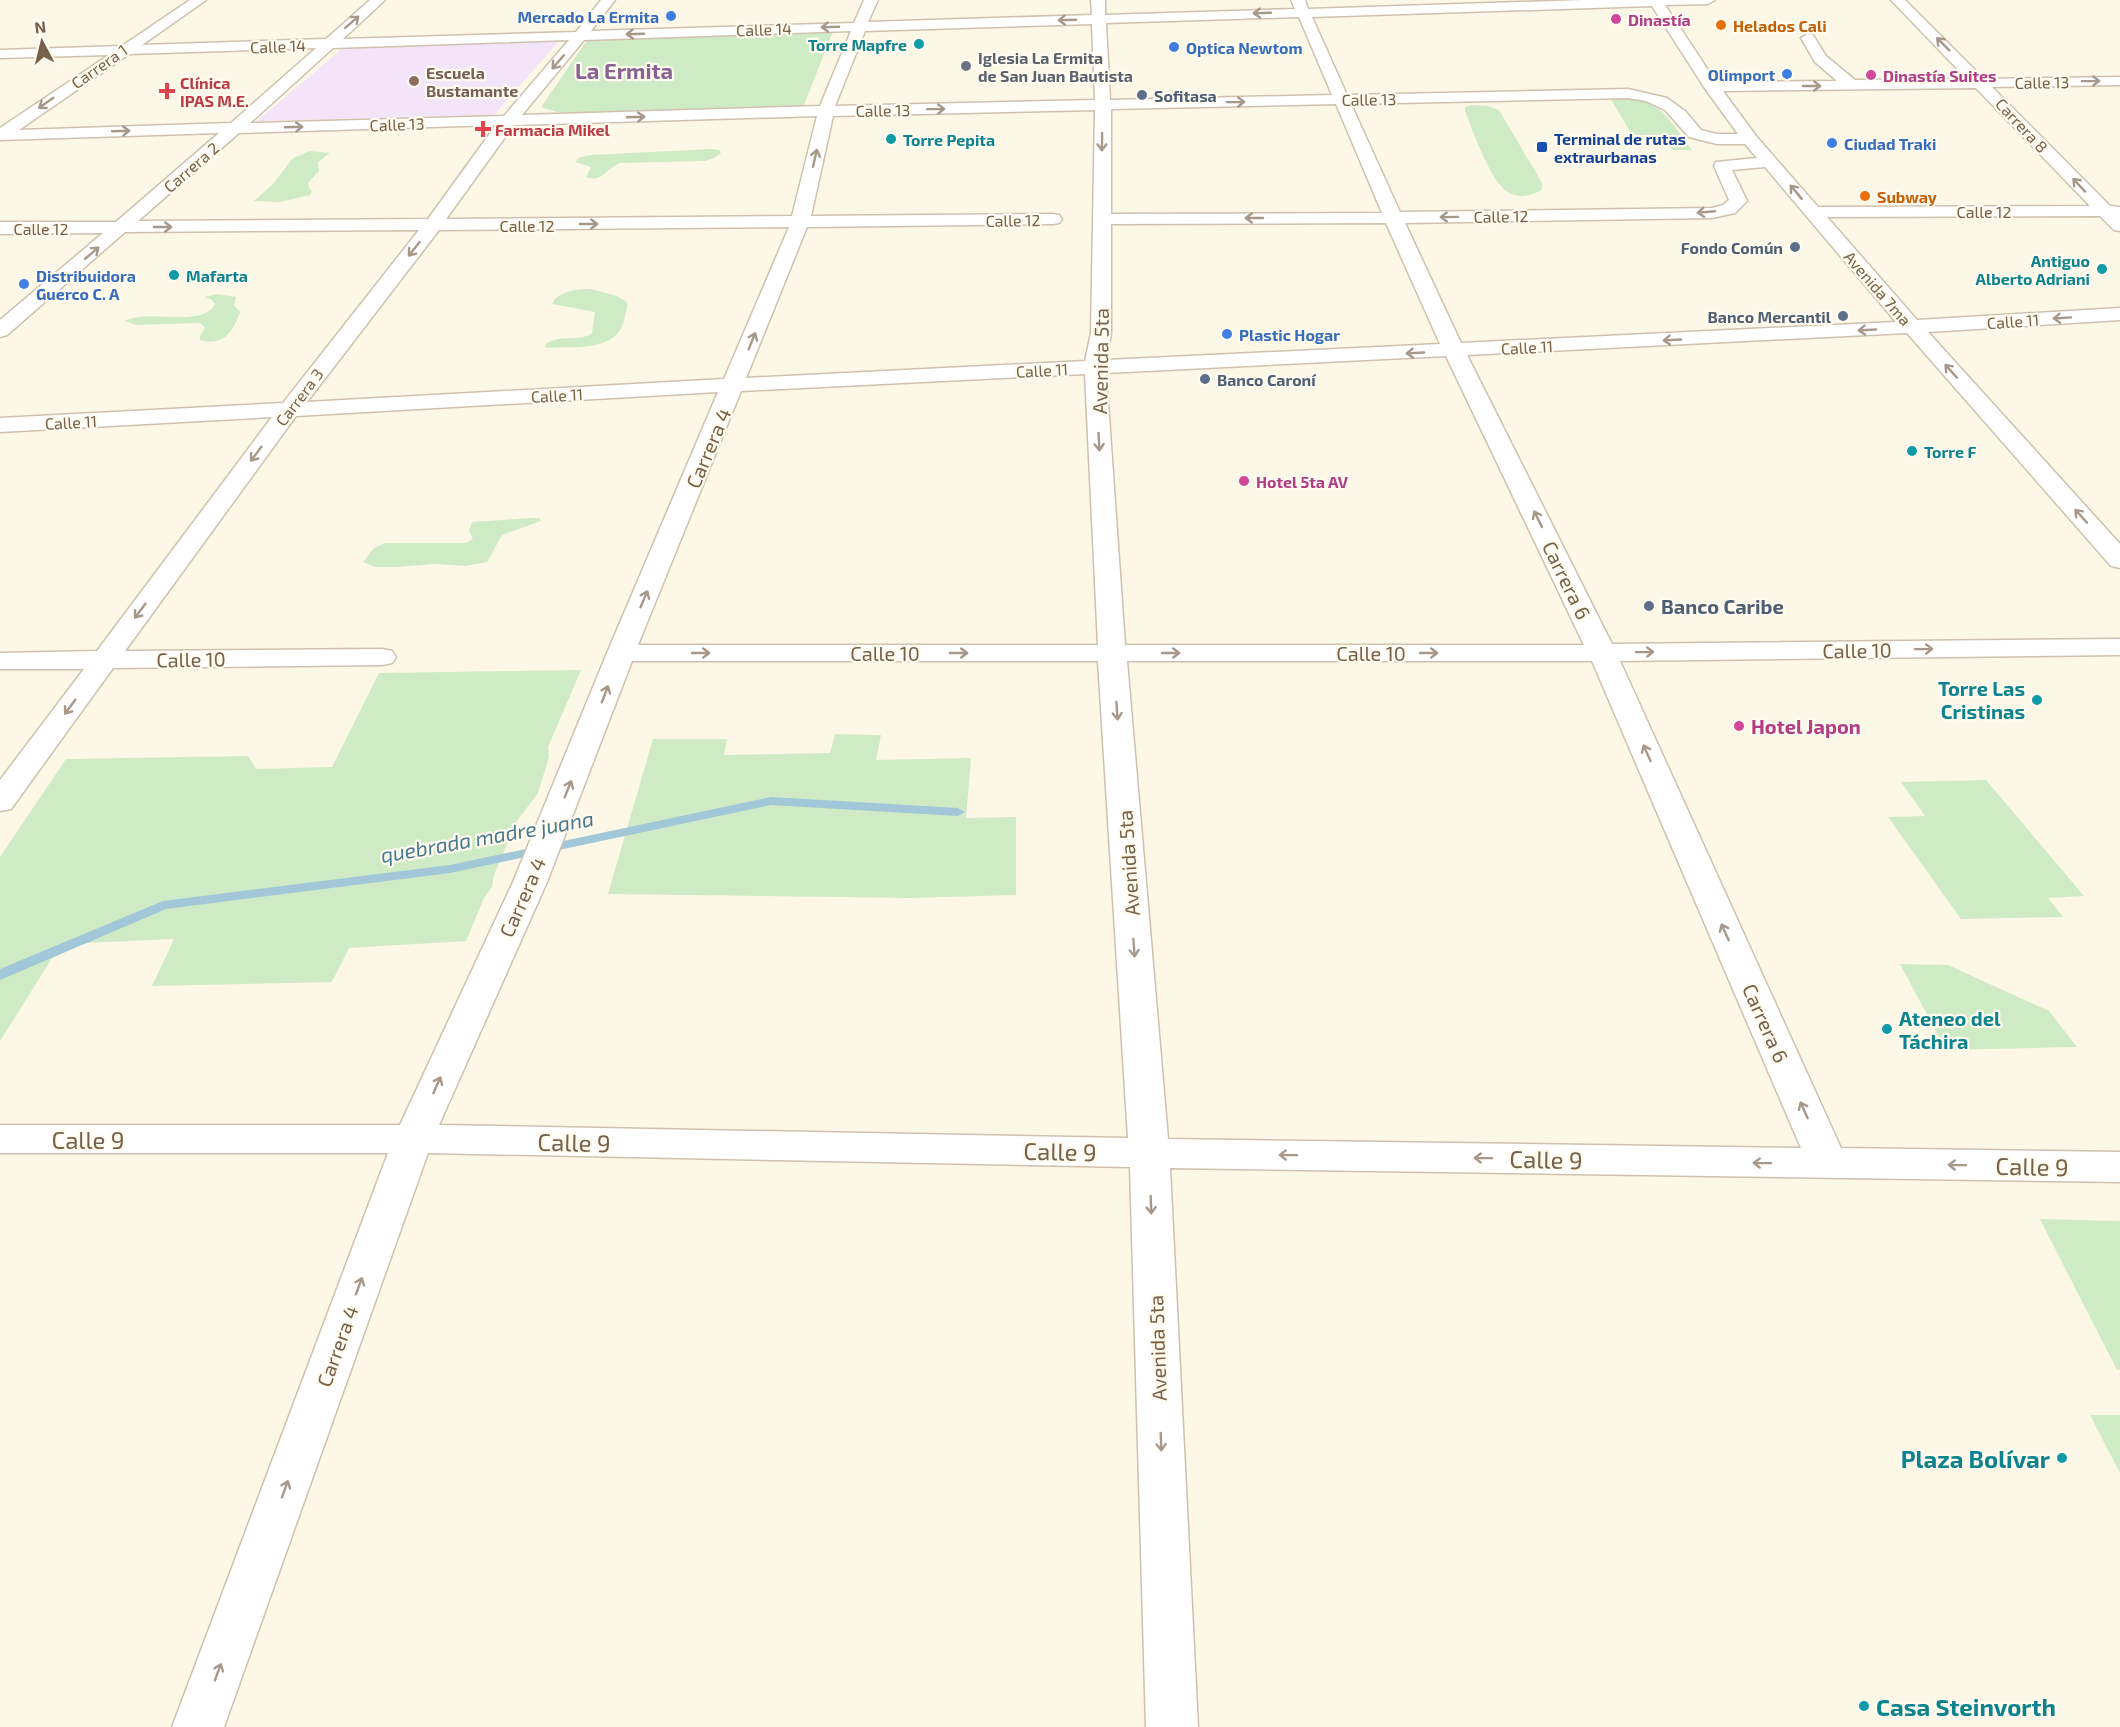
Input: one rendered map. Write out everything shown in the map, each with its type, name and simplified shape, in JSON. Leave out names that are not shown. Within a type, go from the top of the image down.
[{"type":"street","name":"Carrera 1","points":[[0,135],[199,0]]},
{"type":"street","name":"Carrera 2","points":[[0,332],[236,128],[378,0]]},
{"type":"street","name":"Carrera 3","points":[[0,802],[289,410],[432,226],[508,121],[608,0]]},
{"type":"street","name":"Carrera 4","points":[[198,1727],[413,1139],[530,882],[621,653],[800,222],[830,95],[871,0]]},
{"type":"street","name":"Calle 14","points":[[0,54],[860,26],[1097,9],[1708,0]]},
{"type":"street","name":"Carrera 8","points":[[1898,0],[2112,211],[2120,226]]},
{"type":"street","name":"Avenida 7ma","points":[[1656,1],[1712,87],[1750,139],[1912,327],[2120,560]]},
{"type":"street","name":"Carrera 6","points":[[1301,6],[1393,218],[1454,351],[1602,653],[1827,1164]]},
{"type":"street","name":"Avenida 5ta","points":[[1097,9],[1103,104],[1101,333],[1095,367],[1112,653],[1149,1153],[1172,1727]]},
{"type":"street","points":[[1808,38],[1820,59],[1851,86]]},
{"type":"street","name":"Calle 13","points":[[1712,87],[2120,81]]},
{"type":"street","name":"Calle 13","points":[[0,135],[826,111],[1633,93],[1650,96],[1669,104],[1688,122],[1722,166]]},
{"type":"street","points":[[1695,134],[1717,139],[1750,139]]},
{"type":"street","points":[[1722,166],[1770,162]]},
{"type":"street","name":"Calle 12","points":[[1101,219],[1393,218],[1712,213],[1729,209],[1738,201],[1722,166]]},
{"type":"street","name":"Calle 12","points":[[1813,212],[2112,211]]},
{"type":"street","name":"Calle 12","points":[[0,228],[1053,219]]},
{"type":"street","name":"Calle 11","points":[[0,425],[734,385],[1454,351],[2120,314]]},
{"type":"street","name":"Calle 10","points":[[621,653],[1602,653],[2120,647]]},
{"type":"street","name":"Calle 10","points":[[0,661],[382,657]]},
{"type":"street","name":"Calle 9","points":[[0,1139],[413,1139],[1149,1153],[2120,1167]]},
{"type":"shaded area","name":"Escuela Bustamante","points":[[558,42],[494,115],[257,121],[344,47]]},
{"type":"green space","points":[[833,31],[804,105],[580,113],[557,112],[541,107],[588,39]]},
{"type":"green space","points":[[1609,96],[1626,97],[1651,104],[1667,117],[1692,150],[1673,150],[1662,135],[1632,135]]},
{"type":"green space","points":[[1488,106],[1499,110],[1542,183],[1542,189],[1527,196],[1517,196],[1507,192],[1498,182],[1481,152],[1465,111],[1465,107]]},
{"type":"green space","points":[[719,150],[721,153],[705,161],[620,163],[597,178],[586,177],[591,167],[575,162],[580,157],[591,155]]},
{"type":"green space","points":[[310,151],[330,153],[318,162],[319,171],[308,183],[312,191],[310,195],[280,202],[254,201],[272,185],[293,158]]},
{"type":"green space","points":[[591,289],[617,296],[627,302],[620,331],[613,338],[592,346],[546,348],[545,345],[556,339],[587,336],[592,333],[595,312],[552,304],[563,294],[574,290]]},
{"type":"green space","points":[[216,294],[236,297],[234,305],[240,312],[231,331],[215,341],[200,340],[205,327],[200,323],[136,325],[125,321],[147,316],[199,315],[208,311],[215,304],[205,297]]},
{"type":"green space","points":[[540,518],[541,521],[502,535],[487,562],[465,566],[436,564],[375,567],[363,562],[374,548],[385,543],[466,543],[473,539],[469,531],[472,522]]},
{"type":"green space","points":[[581,670],[548,747],[549,757],[538,793],[517,821],[494,875],[492,887],[484,898],[466,941],[349,948],[332,982],[152,986],[174,939],[61,944],[0,1041],[0,857],[66,759],[248,756],[256,769],[332,767],[379,673]]},
{"type":"green space","points":[[835,734],[881,735],[876,760],[971,758],[966,818],[1016,817],[1016,895],[910,898],[608,894],[653,739],[727,739],[724,755],[830,753]]},
{"type":"green space","points":[[1986,780],[2084,896],[2048,898],[2063,917],[1961,919],[1888,817],[1925,816],[1901,782]]},
{"type":"green space","points":[[1900,964],[1948,965],[2049,1011],[2077,1047],[1946,1050]]},
{"type":"green space","points":[[2040,1219],[2120,1221],[2120,1370],[2117,1370]]},
{"type":"green space","points":[[2090,1415],[2120,1415],[2120,1473]]},
{"type":"waterway","name":"quebrada madre juana","points":[[0,975],[163,905],[450,869],[771,801],[958,812]]},
{"type":"place","name":"Mercado La Ermita","points":[[671,16]]},
{"type":"place","name":"Dinastía","points":[[1616,19]]},
{"type":"place","name":"Helados Cali","points":[[1721,25]]},
{"type":"place","name":"Torre Mapfre","points":[[919,44]]},
{"type":"place","name":"Optica Newtom","points":[[1174,47]]},
{"type":"place","name":"Iglesia La Ermita de San Juan Bautista","points":[[966,66]]},
{"type":"place","name":"Olimport","points":[[1787,74]]},
{"type":"place","name":"Dinastía Suites","points":[[1871,75]]},
{"type":"place","name":"Escuela Bustamante","points":[[414,81]]},
{"type":"place","name":"Clínica IPAS M.E.","points":[[167,91]]},
{"type":"place","name":"Sofitasa","points":[[1142,95]]},
{"type":"place","name":"Farmacia Mikel","points":[[483,129]]},
{"type":"place","name":"Torre Pepita","points":[[891,139]]},
{"type":"place","name":"Ciudad Traki","points":[[1832,143]]},
{"type":"place","name":"Terminal de rutas extraurbanas","points":[[1542,147]]},
{"type":"place","name":"Subway","points":[[1865,196]]},
{"type":"place","name":"Fondo Común","points":[[1795,247]]},
{"type":"place","name":"Antiguo Alberto Adriani","points":[[2102,269]]},
{"type":"place","name":"Mafarta","points":[[174,275]]},
{"type":"place","name":"Distribuidora Guerco C. A","points":[[24,284]]},
{"type":"place","name":"Banco Mercantil","points":[[1843,316]]},
{"type":"place","name":"Plastic Hogar","points":[[1227,334]]},
{"type":"place","name":"Banco Caroní","points":[[1205,379]]},
{"type":"place","name":"Torre F","points":[[1912,451]]},
{"type":"place","name":"Hotel 5ta AV","points":[[1244,481]]},
{"type":"place","name":"Banco Caribe","points":[[1649,606]]},
{"type":"place","name":"Torre Las Cristinas","points":[[2037,700]]},
{"type":"place","name":"Hotel Japon","points":[[1739,726]]},
{"type":"place","name":"Ateneo del Táchira","points":[[1887,1029]]},
{"type":"place","name":"Plaza Bolívar","points":[[2062,1458]]},
{"type":"place","name":"Casa Steinvorth","points":[[1864,1706]]},
{"type":"district","name":"La Ermita","points":[[624,70]]}]
